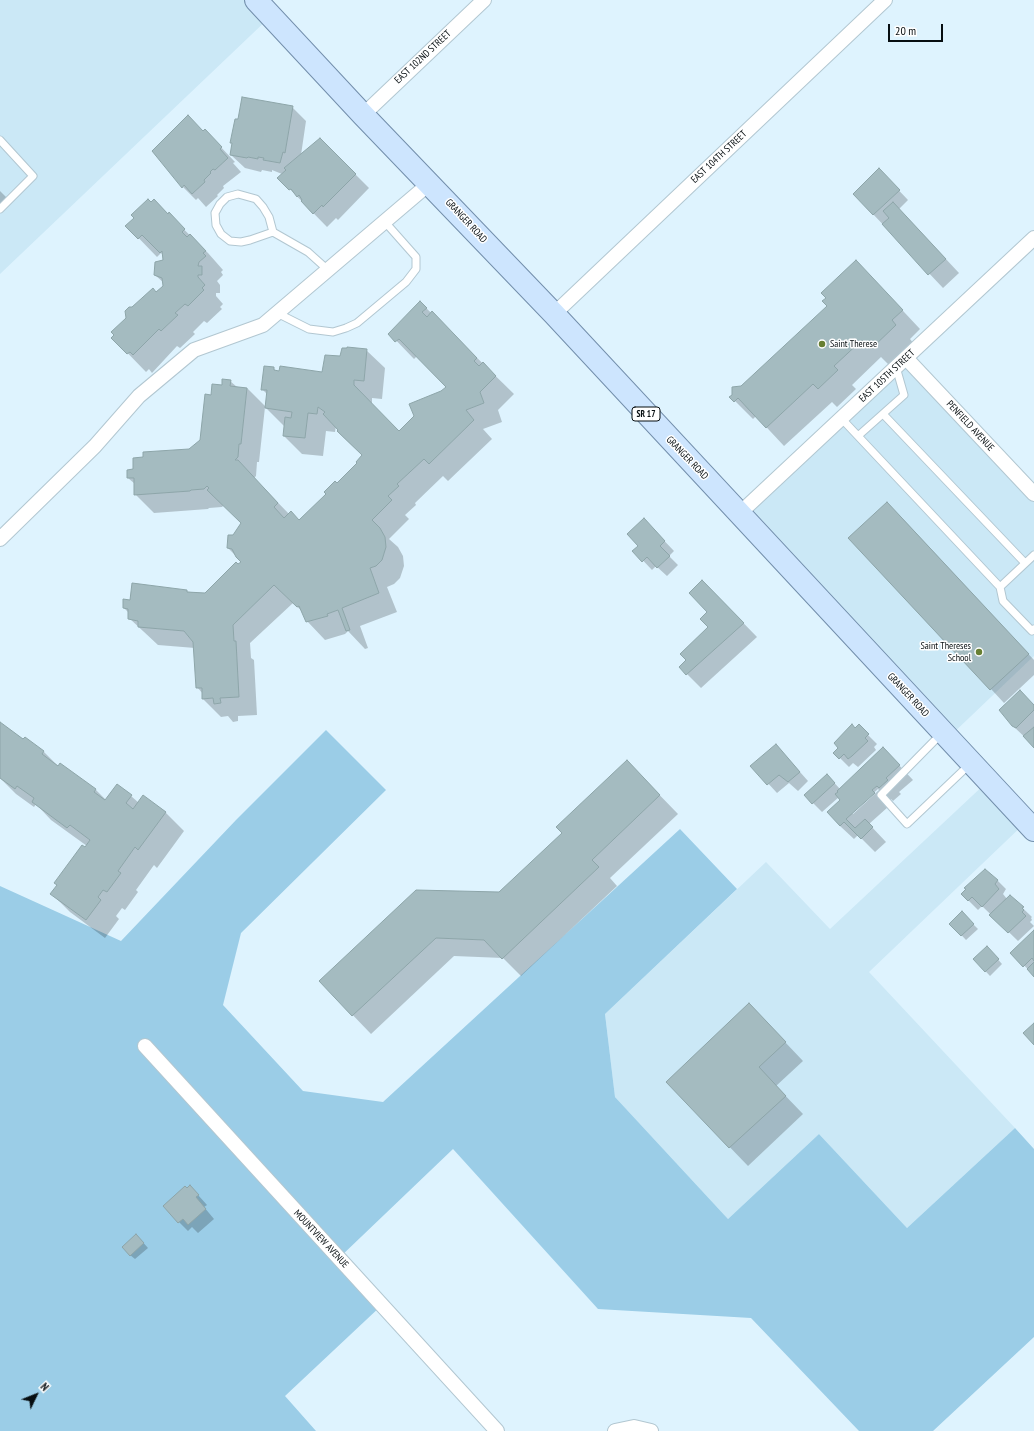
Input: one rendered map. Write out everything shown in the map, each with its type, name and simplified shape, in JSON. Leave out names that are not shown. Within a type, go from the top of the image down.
[{"type":"main road","name":"GRANGER ROAD","points":[[256,0],[363,115],[430,183],[554,314],[1034,830]]},
{"type":"street","name":"EAST 102ND STREET","points":[[363,115],[484,0]]},
{"type":"street","name":"EAST 104TH STREET","points":[[554,314],[885,0]]},
{"type":"street","points":[[0,539],[95,446],[139,396],[194,350],[263,325],[430,183]]},
{"type":"street","name":"EAST 105TH STREET","points":[[740,513],[1034,238]]},
{"type":"street","name":"PENFIELD AVENUE","points":[[901,362],[1034,494]]},
{"type":"street","name":"MOUNTVIEW AVENUE","points":[[144,1046],[497,1431]]},
{"type":"street","points":[[615,1431],[634,1427],[651,1431]]},
{"type":"lane","points":[[0,140],[33,176],[0,209]]},
{"type":"lane","points":[[273,232],[241,242],[230,241],[221,234],[216,225],[215,214],[220,204],[227,197],[238,194],[248,195],[256,199],[264,206],[273,232],[308,252],[328,270]]},
{"type":"lane","points":[[277,314],[309,329],[332,332],[357,323],[406,282],[416,269],[416,257],[385,222]]},
{"type":"lane","points":[[858,436],[904,395],[901,362]]},
{"type":"lane","points":[[883,414],[1025,563]]},
{"type":"lane","points":[[841,418],[1000,587],[1004,601],[1032,631],[1034,629]]},
{"type":"lane","points":[[1000,587],[1034,555]]},
{"type":"lane","points":[[943,733],[881,795],[907,824],[971,763]]},
{"type":"shaded area","points":[[0,0],[256,0],[271,16],[0,274]]},
{"type":"shaded area","points":[[906,358],[1034,494],[1034,656],[948,738],[740,513]]},
{"type":"shaded area","points":[[326,730],[386,790],[241,933],[223,1005],[303,1091],[383,1102],[680,829],[737,889],[605,1014],[615,1097],[728,1219],[819,1134],[907,1228],[1015,1128],[1034,1149],[1034,1337],[933,1431],[859,1431],[751,1318],[598,1309],[453,1149],[339,1258],[382,1305],[285,1396],[316,1431],[0,1431],[0,886],[121,941],[236,820]]},
{"type":"shaded area","points":[[988,781],[1026,822],[869,972],[1015,1128],[907,1228],[819,1134],[728,1219],[615,1097],[605,1014],[766,862],[830,929]]},
{"type":"building","points":[[242,97],[293,106],[285,153],[283,152],[280,163],[263,160],[264,158],[258,157],[258,159],[230,155],[232,143],[230,143],[235,119],[238,119]]},
{"type":"building","points":[[188,115],[203,131],[205,129],[222,147],[220,149],[228,158],[215,170],[213,169],[210,172],[211,173],[204,180],[205,182],[192,194],[184,185],[182,188],[152,151]]},
{"type":"building","points":[[320,138],[356,174],[323,207],[322,205],[313,214],[301,201],[302,200],[299,195],[297,197],[291,189],[289,190],[277,178],[286,170],[284,168]]},
{"type":"building","points":[[879,168],[900,190],[873,215],[853,194]]},
{"type":"building","points":[[148,199],[151,202],[154,199],[168,214],[169,212],[185,229],[182,232],[187,237],[190,234],[206,251],[203,253],[206,256],[199,262],[198,266],[202,266],[202,275],[198,275],[198,277],[205,285],[202,288],[204,290],[188,306],[185,304],[175,313],[178,315],[161,331],[159,329],[133,355],[130,352],[127,354],[111,338],[114,335],[111,332],[126,318],[125,311],[129,307],[132,307],[153,288],[156,292],[163,286],[162,278],[154,275],[155,262],[163,260],[162,251],[160,253],[142,235],[138,239],[125,226],[134,218],[131,215]]},
{"type":"building","points":[[893,202],[946,259],[928,275],[882,224],[889,218],[883,211]]},
{"type":"building","name":"Saint Therese","points":[[856,260],[903,310],[892,320],[896,325],[871,349],[862,340],[834,366],[838,370],[818,389],[813,384],[766,428],[738,398],[734,402],[729,397],[732,395],[732,387],[741,386],[827,306],[822,301],[826,298],[821,293]]},
{"type":"building","points":[[420,301],[427,308],[422,312],[427,317],[432,311],[477,358],[474,361],[479,366],[483,362],[496,376],[480,392],[484,403],[466,410],[474,420],[429,464],[424,459],[397,484],[399,486],[388,496],[392,500],[372,520],[380,528],[385,537],[386,547],[382,560],[376,566],[370,568],[379,593],[342,608],[350,630],[346,631],[338,610],[327,614],[328,616],[306,622],[299,606],[297,607],[274,585],[233,625],[234,641],[236,641],[239,697],[220,698],[221,703],[214,704],[213,698],[202,699],[202,688],[196,688],[193,642],[184,631],[138,627],[138,621],[128,619],[128,609],[123,608],[123,599],[130,600],[132,583],[187,590],[187,592],[205,593],[236,562],[238,564],[241,562],[236,557],[232,549],[227,548],[228,535],[233,535],[241,523],[207,490],[209,488],[207,486],[204,489],[190,491],[134,495],[134,478],[127,478],[127,470],[133,469],[133,458],[143,457],[143,452],[189,449],[200,440],[205,394],[211,395],[212,384],[222,385],[222,379],[231,380],[230,386],[247,388],[241,444],[239,444],[238,457],[235,460],[238,460],[278,503],[274,507],[284,518],[291,511],[299,520],[326,494],[324,492],[335,481],[337,483],[357,463],[356,462],[362,455],[337,431],[338,430],[323,414],[325,412],[318,407],[317,414],[308,413],[305,438],[283,436],[285,417],[291,418],[292,412],[265,408],[267,390],[261,390],[264,366],[274,367],[274,370],[279,371],[280,366],[322,372],[325,355],[340,356],[342,348],[347,347],[367,349],[364,381],[354,380],[354,385],[399,431],[414,416],[409,404],[441,391],[446,387],[399,339],[395,342],[388,334]]},
{"type":"building","points":[[887,502],[1029,654],[990,690],[848,538]]},
{"type":"building","points":[[644,518],[665,541],[660,546],[670,556],[657,568],[647,557],[642,562],[632,551],[638,546],[627,534]]},
{"type":"building","points":[[702,580],[744,623],[686,675],[679,667],[686,660],[680,654],[708,627],[700,619],[707,612],[689,593]]},
{"type":"building","points":[[1020,690],[1034,705],[1034,710],[1016,728],[1012,726],[999,710]]},
{"type":"building","points":[[0,722],[23,739],[25,737],[44,751],[42,754],[58,766],[60,763],[96,789],[94,792],[105,800],[117,784],[132,795],[126,803],[133,809],[143,795],[166,812],[138,850],[135,847],[118,871],[121,873],[107,892],[103,890],[98,897],[101,900],[86,920],[50,894],[57,885],[54,883],[82,845],[85,847],[90,840],[70,825],[67,828],[32,802],[34,798],[17,786],[15,789],[0,778]]},
{"type":"building","points":[[852,724],[855,728],[859,724],[869,734],[865,738],[868,741],[848,759],[844,754],[839,759],[833,753],[838,748],[834,743]]},
{"type":"building","points":[[1034,727],[1034,748],[1023,736]]},
{"type":"building","points":[[776,744],[800,772],[788,782],[779,775],[767,785],[750,766]]},
{"type":"building","points":[[883,747],[900,765],[886,778],[888,780],[879,788],[877,786],[872,790],[875,793],[846,819],[855,828],[865,819],[873,827],[861,839],[844,822],[840,826],[827,812],[840,800],[835,794],[838,792],[837,791]]},
{"type":"building","points":[[627,760],[660,795],[592,860],[599,867],[502,959],[484,940],[436,938],[352,1016],[319,981],[416,890],[499,892],[562,833],[556,827]]},
{"type":"building","points":[[827,774],[835,783],[812,804],[804,795]]},
{"type":"building","points":[[985,869],[998,880],[995,884],[999,889],[982,907],[972,897],[968,901],[961,894],[966,889],[964,888]]},
{"type":"building","points":[[1010,895],[1024,907],[1022,908],[1024,910],[1022,912],[1026,916],[1008,933],[989,915]]},
{"type":"building","points":[[962,911],[974,924],[961,936],[949,924]]},
{"type":"building","points":[[1034,930],[1034,961],[1032,958],[1023,967],[1010,953]]},
{"type":"building","points":[[987,946],[999,959],[985,972],[973,959]]},
{"type":"building","points":[[1034,962],[1034,977],[1027,969]]},
{"type":"building","points":[[749,1003],[786,1042],[759,1067],[786,1096],[729,1148],[666,1082]]},
{"type":"building","points":[[1034,1023],[1034,1045],[1023,1033]]},
{"type":"building","points":[[190,1185],[199,1195],[196,1197],[206,1209],[188,1225],[183,1219],[178,1223],[163,1206],[185,1186],[187,1188]]},
{"type":"building","points":[[136,1234],[144,1243],[130,1256],[122,1247]]},
{"type":"place","name":"Saint Therese","points":[[822,344]]},
{"type":"place","name":"Saint Thereses School","points":[[979,652]]}]
